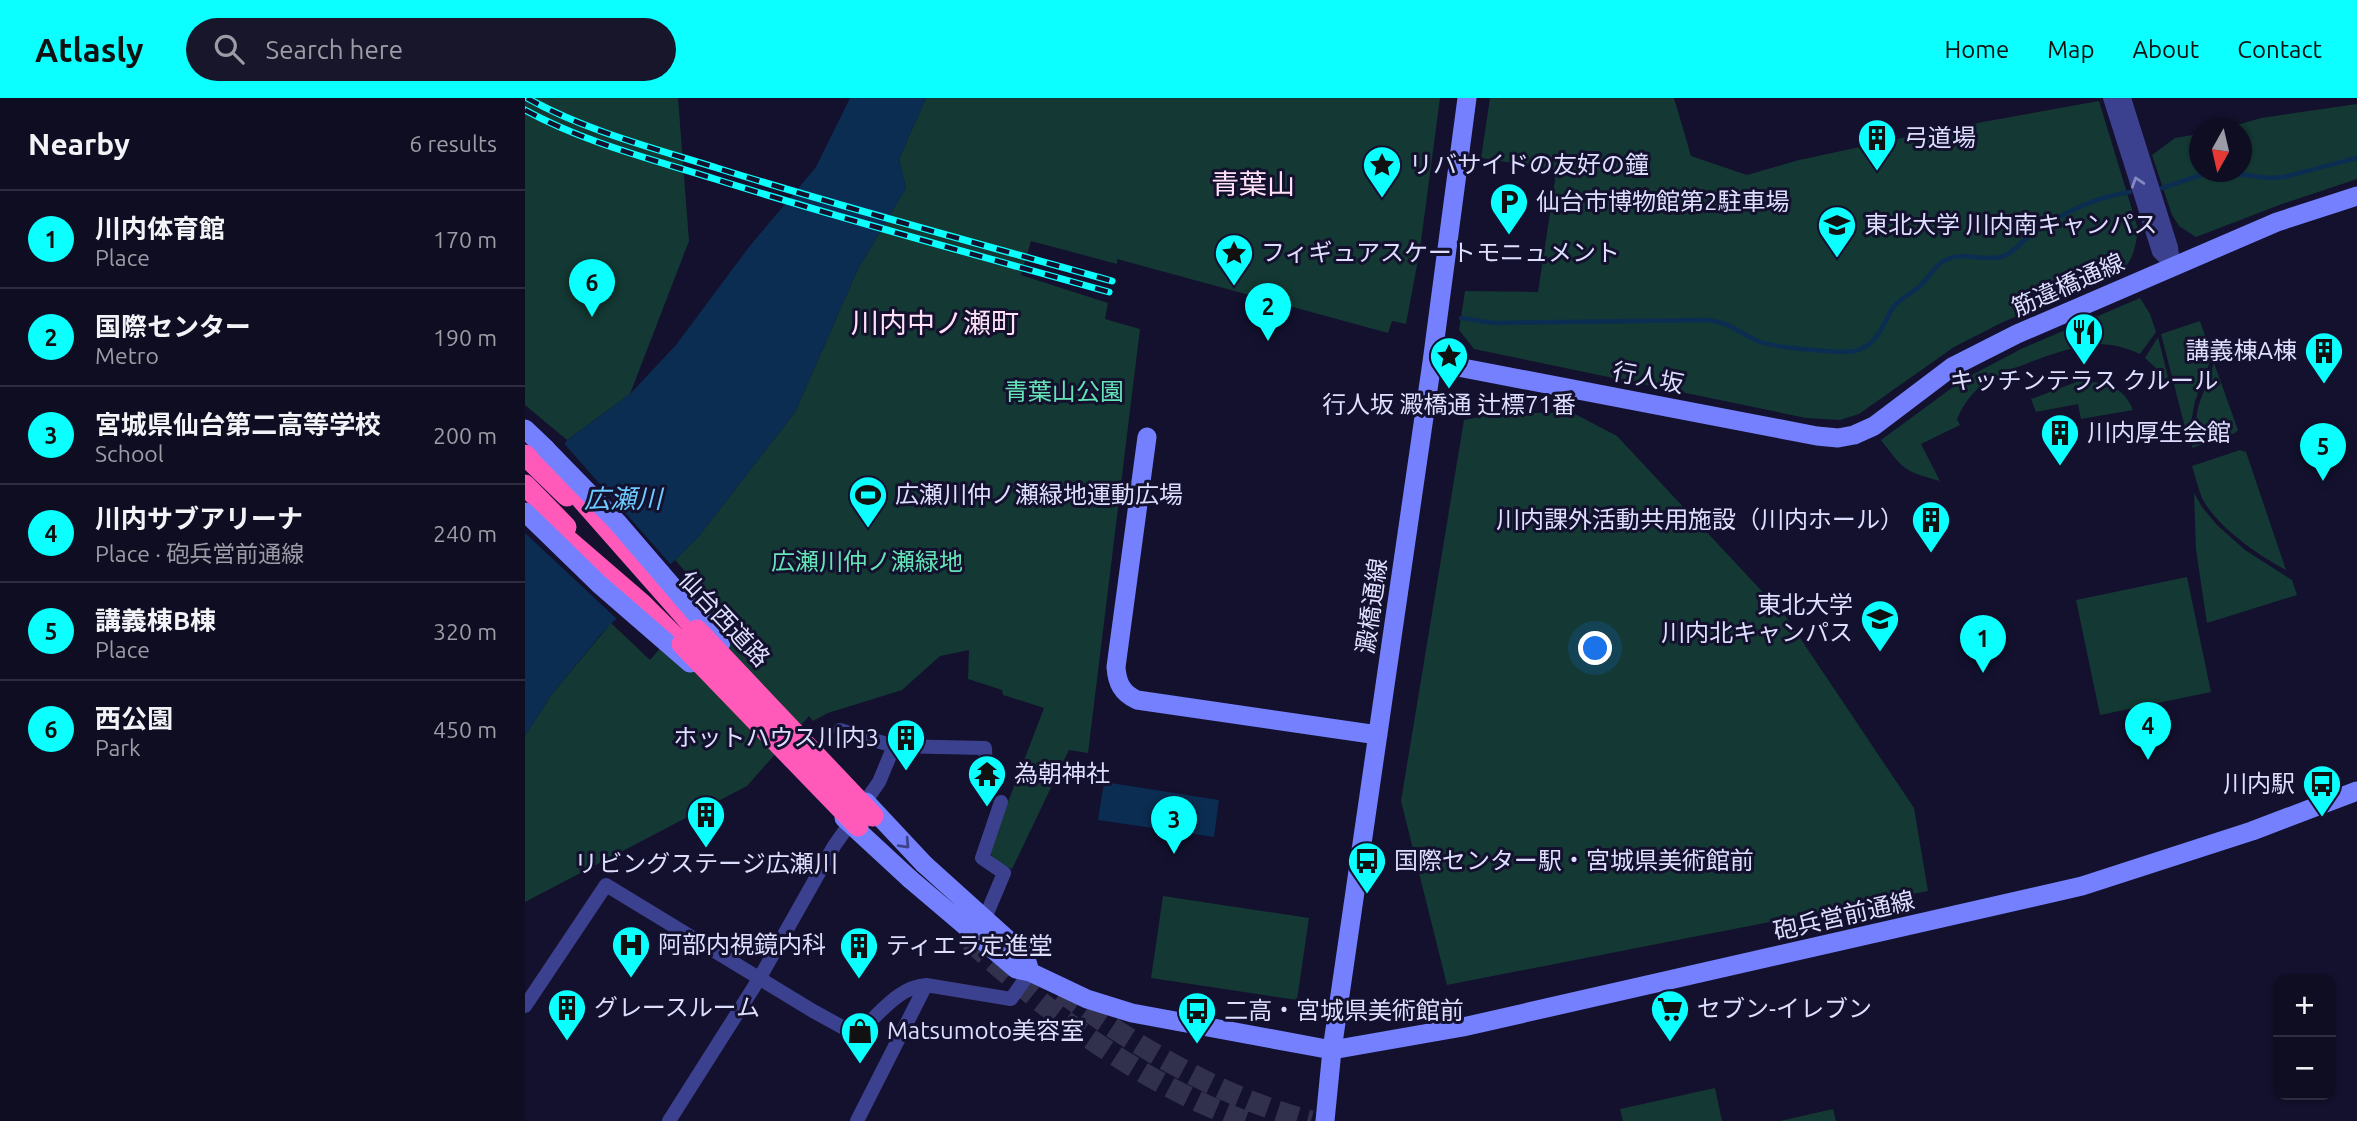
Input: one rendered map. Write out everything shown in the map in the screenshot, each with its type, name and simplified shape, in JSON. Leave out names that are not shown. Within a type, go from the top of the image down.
[{"type":"highway","name":"仙台西道路","points":[[525,504],[642,604],[866,821],[658,586],[536,455]]},
{"type":"highway","points":[[525,485],[642,604]]},
{"type":"street","name":"澱橋通線","points":[[1325,1121],[1332,1050],[1432,362],[1467,98]]},
{"type":"street","points":[[2110,98],[2159,252],[2173,265]]},
{"type":"street","points":[[2124,98],[2171,247],[2173,265]]},
{"type":"street","name":"筋違橋通線","points":[[1854,435],[1874,426],[1952,367],[2017,334],[2277,222],[2357,195]]},
{"type":"street","name":"行人坂","points":[[1432,362],[1817,436],[1838,438],[1854,435]]},
{"type":"street","points":[[525,429],[536,455],[617,522],[771,703],[925,864],[1025,955],[1030,972],[1011,999],[926,985],[916,986],[902,992],[864,1027],[844,1028],[606,885],[525,1006]]},
{"type":"street","points":[[1147,437],[1115,667],[1121,688],[1137,700],[1378,734]]},
{"type":"street","points":[[525,512],[600,584],[677,650],[853,828],[1016,969],[1030,972],[1087,999],[1132,1013],[1332,1050]]},
{"type":"street","points":[[840,730],[894,746],[985,748],[986,771]]},
{"type":"street","points":[[669,1121],[759,979],[834,846],[879,782],[894,746]]},
{"type":"street","name":"砲兵営前通線","points":[[1332,1050],[1476,1025],[2082,886],[2252,831],[2357,791]]},
{"type":"street","points":[[985,918],[1004,873],[982,858],[1001,802]]},
{"type":"street","points":[[857,1121],[926,985]]},
{"type":"green space","points":[[525,98],[678,98],[689,241],[630,394],[567,440],[525,405]]},
{"type":"green space","points":[[926,98],[1440,98],[1420,249],[1406,324],[1392,321],[1388,333],[1117,259],[1117,264],[1031,241],[1021,275],[1108,303],[1105,319],[1140,329],[1088,753],[1069,750],[1012,869],[994,860],[990,849],[1044,708],[1003,695],[1002,690],[968,679],[969,650],[940,656],[902,690],[828,713],[813,721],[809,716],[747,786],[525,902],[525,736],[551,695],[611,623],[650,660],[706,595],[675,560],[699,536],[795,412],[858,269],[906,188],[899,159]]},
{"type":"green space","name":"東北大学 川内南キャンパス","points":[[1490,98],[1674,98],[1691,156],[1747,175],[1799,160],[1944,129],[2099,101],[2138,229],[2135,245],[2130,261],[2123,270],[2001,323],[1954,347],[1859,414],[1840,420],[1806,418],[1474,349],[1459,330],[1465,291],[1538,292],[1555,180],[1553,169],[1481,158]]},
{"type":"green space","name":"東北大学 川内南キャンパス","points":[[2357,104],[2357,179],[2196,237],[2179,226],[2172,215],[2152,155],[2175,138],[2189,136],[2189,182],[2252,182],[2252,121]]},
{"type":"green space","points":[[2140,298],[2150,314],[2156,332],[2140,354],[2114,346],[2087,345],[2021,366],[1978,388],[1959,414],[1957,419],[1960,425],[1921,444],[1940,481],[1905,468],[1881,440],[1964,379],[2023,348]]},
{"type":"green space","points":[[2200,321],[2212,356],[2195,401],[2188,439],[2161,334]]},
{"type":"green space","points":[[2158,337],[2171,389],[2161,373],[2145,358]]},
{"type":"green space","points":[[2214,363],[2238,430],[2192,448],[2198,407]]},
{"type":"green space","points":[[2079,381],[2112,386],[2124,395],[2133,410],[2081,419],[2078,404],[2036,412],[2031,399]]},
{"type":"green space","points":[[1499,413],[1573,413],[1617,436],[1786,617],[1914,808],[1928,891],[1447,985],[1401,801],[1464,420]]},
{"type":"green space","points":[[2240,450],[2246,452],[2286,570],[2263,557],[2228,529],[2202,498],[2192,466]]},
{"type":"green space","points":[[2194,493],[2217,525],[2245,550],[2292,580],[2297,595],[2207,623],[2196,550]]},
{"type":"green space","points":[[2187,577],[2211,692],[2100,715],[2076,600]]},
{"type":"green space","points":[[1163,896],[1309,918],[1297,1000],[1151,978]]},
{"type":"green space","points":[[1715,1088],[1722,1121],[1623,1121],[1620,1109]]},
{"type":"green space","points":[[1833,1109],[1836,1121],[1780,1121]]},
{"type":"water","name":"広瀬川","points":[[850,98],[926,98],[899,159],[906,188],[858,269],[795,412],[699,536],[602,633],[551,695],[525,736],[525,511],[567,440],[630,394],[676,345],[749,247],[816,167]]},
{"type":"water","points":[[1104,782],[1219,800],[1214,837],[1098,820]]},
{"type":"pier","points":[[562,441],[673,567],[619,621],[525,533],[525,504]]},
{"type":"waterway","points":[[2252,176],[2284,177],[2357,158]]},
{"type":"waterway","points":[[2162,188],[2189,179]]},
{"type":"waterway","points":[[1461,318],[1493,323],[1707,320],[1723,323],[1768,344],[1822,351],[1855,351],[1874,340],[1895,305],[1920,286],[1942,262],[1965,256],[2004,256],[2055,219],[2092,202],[2130,192]]},
{"type":"tunnel","points":[[970,941],[1032,995],[1133,1067],[1169,1087],[1245,1121]]},
{"type":"tunnel","points":[[1061,992],[1119,1032],[1180,1068],[1244,1098],[1311,1121]]},
{"type":"railway","points":[[527,98],[573,120],[644,146],[865,212],[1112,281]]},
{"type":"railway","points":[[525,110],[594,141],[642,157],[862,223],[1109,292]]},
{"type":"place","name":"弓道場","points":[[1877,172]]},
{"type":"place","name":"リバサイドの友好の鐘","points":[[1382,199]]},
{"type":"place","name":"仙台市博物館第2駐車場","points":[[1509,236]]},
{"type":"place","name":"東北大学 川内南キャンパス","points":[[1837,259]]},
{"type":"place","name":"フィギュアスケートモニュメント","points":[[1234,287]]},
{"type":"place","name":"西公園","points":[[592,317]]},
{"type":"place","name":"国際センター","points":[[1268,341]]},
{"type":"place","name":"キッチンテラス クルール","points":[[2084,366]]},
{"type":"place","name":"講義棟A棟","points":[[2324,385]]},
{"type":"place","name":"行人坂 澱橋通 辻標71番","points":[[1449,390]]},
{"type":"place","name":"川内厚生会館","points":[[2060,467]]},
{"type":"place","name":"講義棟B棟","points":[[2323,481]]},
{"type":"place","name":"広瀬川仲ノ瀬緑地運動広場","points":[[868,529]]},
{"type":"place","name":"川内課外活動共用施設（川内ホール）","points":[[1931,554]]},
{"type":"place","name":"東北大学 川内北キャンパス","points":[[1880,653]]},
{"type":"place","name":"川内体育館","points":[[1983,673]]},
{"type":"place","name":"川内サブアリーナ","points":[[2148,760]]},
{"type":"place","name":"ホットハウス川内3","points":[[906,772]]},
{"type":"place","name":"為朝神社","points":[[987,808]]},
{"type":"place","name":"川内駅","points":[[2322,818]]},
{"type":"place","name":"リビングステージ広瀬川","points":[[706,849]]},
{"type":"place","name":"宮城県仙台第二高等学校","points":[[1174,854]]},
{"type":"place","name":"国際センター駅・宮城県美術館前","points":[[1367,895]]},
{"type":"place","name":"阿部内視鏡内科","points":[[631,979]]},
{"type":"place","name":"ティエラ定進堂","points":[[859,980]]},
{"type":"place","name":"グレースルーム","points":[[567,1042]]},
{"type":"place","name":"セブン-イレブン","points":[[1670,1043]]},
{"type":"place","name":"二高・宮城県美術館前","points":[[1197,1045]]},
{"type":"place","name":"Matsumoto美容室","points":[[860,1065]]},
{"type":"district","name":"青葉山","points":[[1253,184]]},
{"type":"district","name":"川内中ノ瀬町","points":[[935,323]]},
{"type":"park label","name":"青葉山公園","points":[[1064,392]]},
{"type":"park label","name":"広瀬川仲ノ瀬緑地","points":[[867,562]]}]
